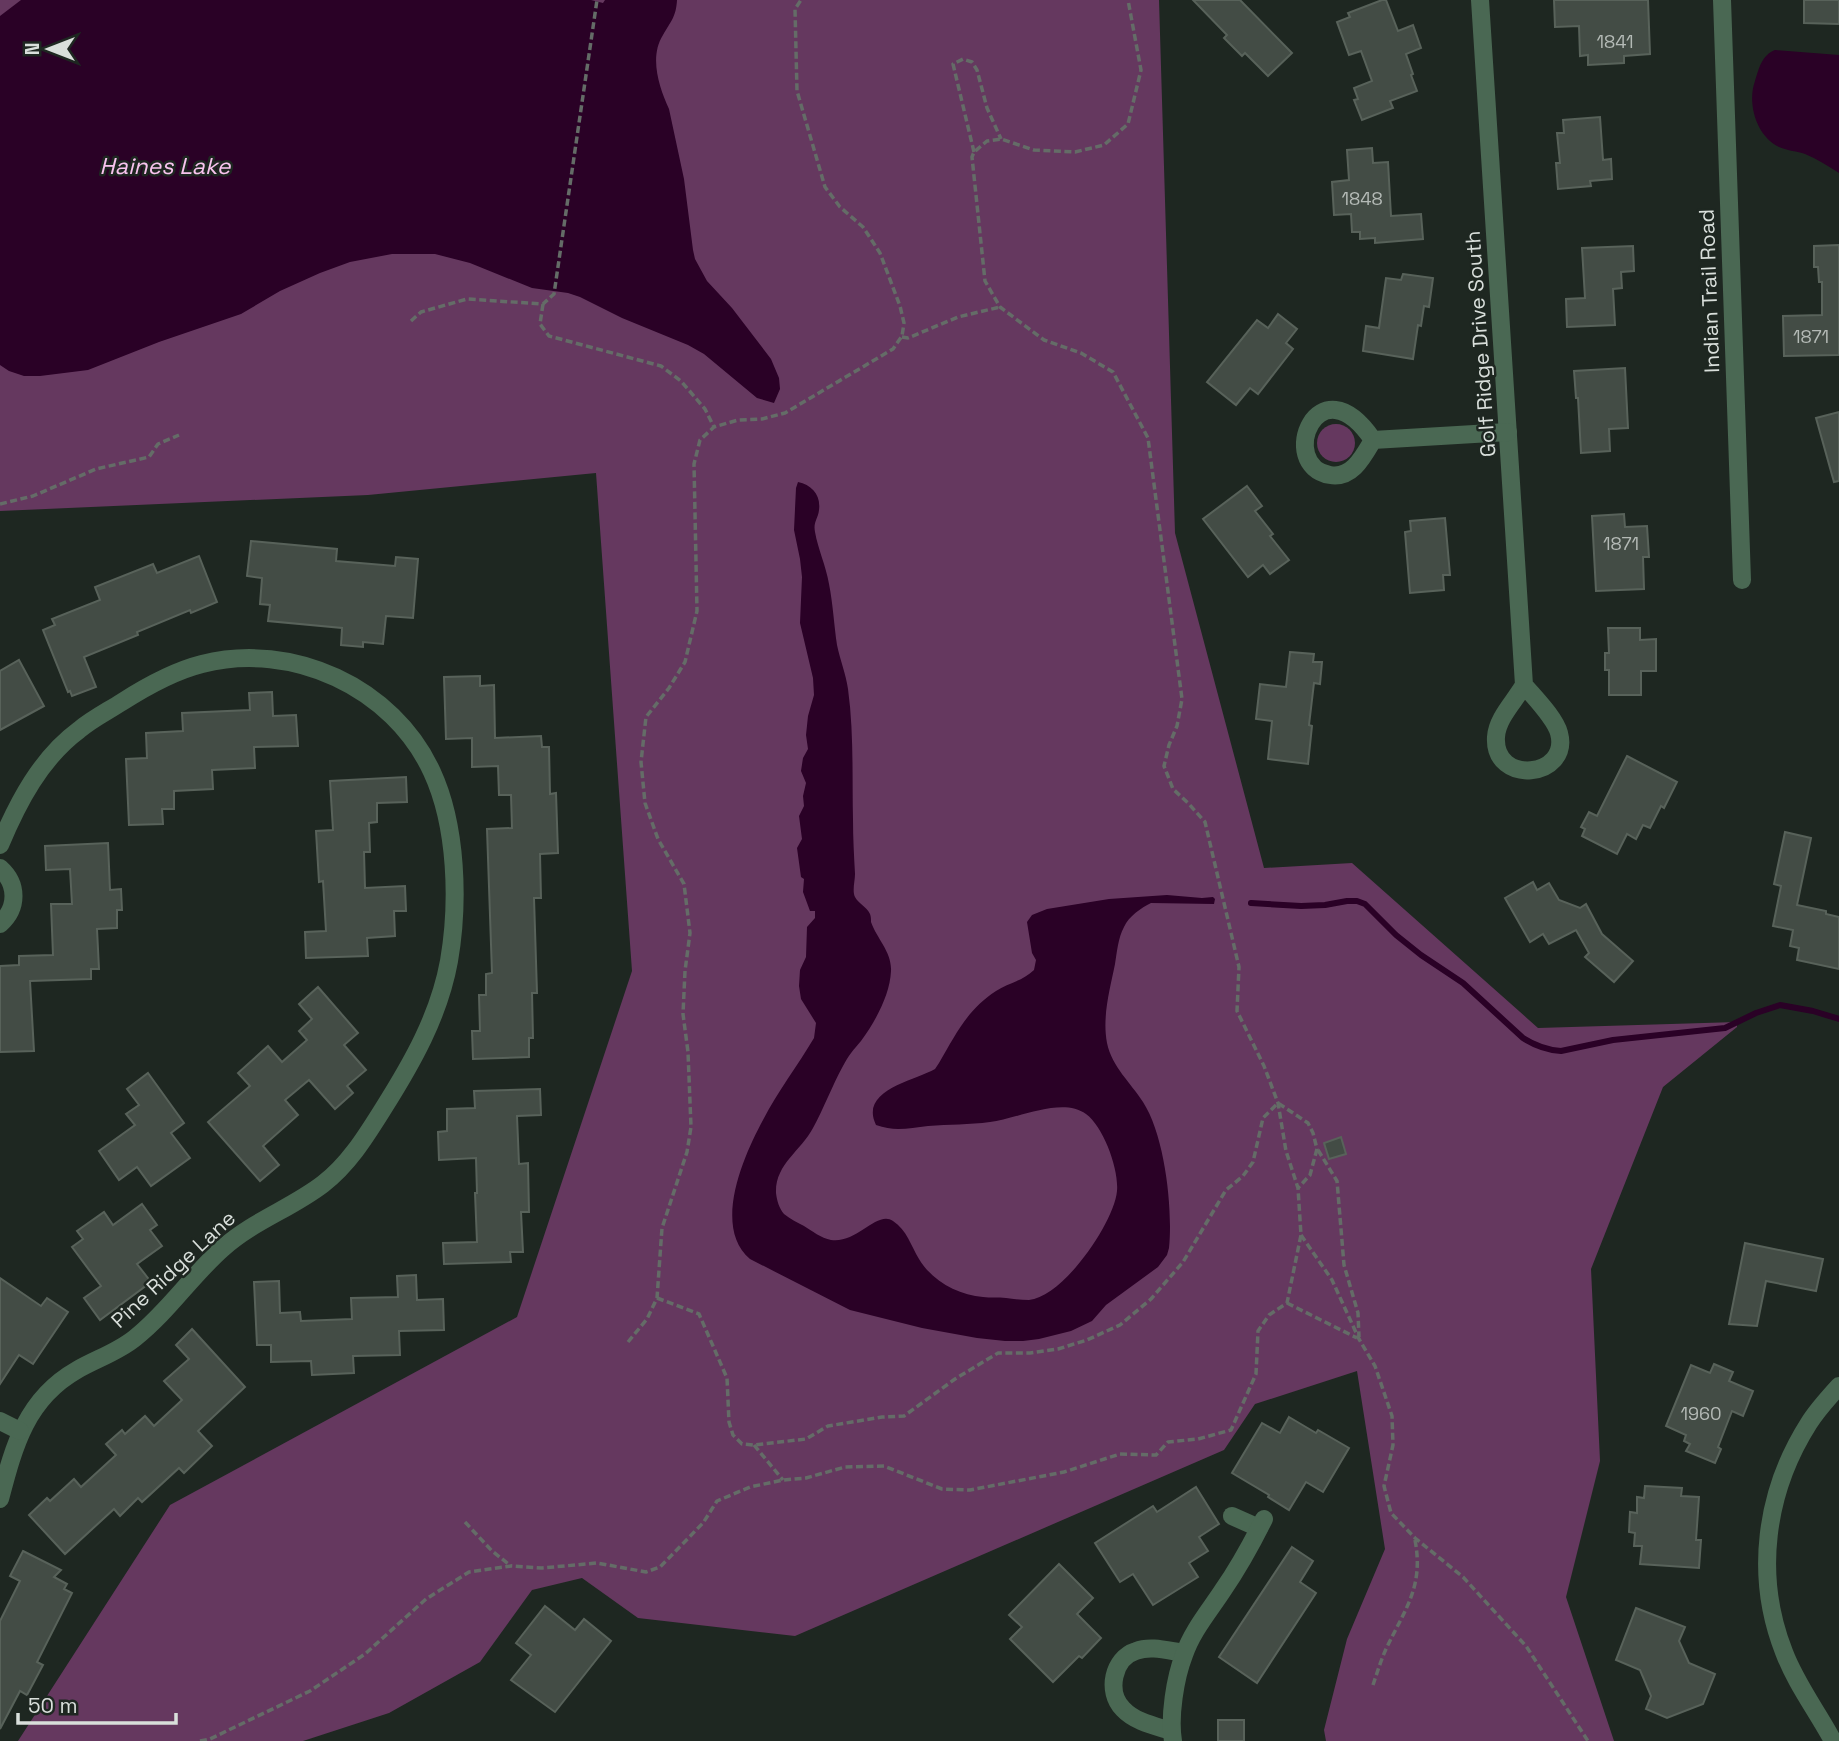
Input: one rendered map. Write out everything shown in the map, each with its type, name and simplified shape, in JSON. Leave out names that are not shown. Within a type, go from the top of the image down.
[{"type":"street","name":"Golf Ridge Drive South","points":[[1480,0],[1524,685]]},
{"type":"street","name":"Indian Trail Road","points":[[1722,0],[1742,580]]},
{"type":"street","points":[[1373,440],[1508,432]]},
{"type":"street","name":"Pine Ridge Lane","points":[[0,845],[25,791],[43,766],[78,730],[132,695],[178,672],[200,664],[249,658],[297,663],[330,674],[362,692],[404,729],[421,751],[441,794],[447,813],[453,863],[453,936],[436,1010],[404,1075],[353,1154],[325,1182],[295,1203],[261,1220],[226,1245],[163,1313],[134,1339],[58,1383],[30,1413],[20,1432],[0,1499]]},
{"type":"street","points":[[1524,685],[1556,725],[1560,736],[1555,759],[1547,766],[1527,771],[1505,763],[1496,738],[1499,725],[1524,685]]},
{"type":"street","points":[[0,868],[10,879],[14,902],[10,913],[0,924]]},
{"type":"street","points":[[1833,1741],[1785,1654],[1771,1611],[1767,1555],[1772,1509],[1780,1481],[1810,1421],[1839,1386]]},
{"type":"street","points":[[0,1420],[20,1432]]},
{"type":"street","points":[[1184,1653],[1157,1648],[1136,1650],[1121,1661],[1113,1681],[1117,1703],[1124,1710],[1172,1736],[1178,1675],[1184,1653],[1262,1524],[1232,1516]]},
{"type":"path","points":[[411,321],[421,312],[467,299],[542,304],[555,294],[597,0]]},
{"type":"path","points":[[628,1342],[647,1320],[656,1298],[662,1228],[687,1152],[691,1127],[688,1052],[683,1013],[690,933],[684,884],[658,839],[645,803],[641,762],[646,717],[670,688],[685,662],[697,611],[694,464],[700,440],[714,427],[738,420],[785,414],[893,349],[902,337],[904,323],[880,253],[863,227],[840,208],[825,187],[797,91],[795,9],[801,0]]},
{"type":"path","points":[[200,1741],[310,1691],[365,1654],[426,1599],[469,1572],[511,1566],[542,1568],[597,1563],[646,1572],[660,1567],[703,1523],[717,1501],[750,1487],[806,1478],[845,1467],[884,1466],[942,1489],[970,1490],[1064,1472],[1120,1454],[1156,1455],[1168,1442],[1198,1439],[1231,1430],[1256,1374],[1258,1331],[1269,1315],[1287,1303],[1301,1235],[1298,1188],[1286,1151],[1278,1103],[1264,1066],[1237,1011],[1240,967],[1205,822],[1172,789],[1164,766],[1177,726],[1182,699],[1148,438],[1113,372],[1081,353],[1044,340],[1000,307],[985,281],[972,158],[974,152],[987,141],[1001,139],[1034,150],[1075,152],[1104,145],[1128,124],[1141,70],[1128,0]]},
{"type":"path","points":[[974,152],[953,64],[963,59],[972,62],[976,70],[987,108],[1001,139]]},
{"type":"path","points":[[542,304],[540,324],[549,336],[661,366],[681,381],[705,408],[714,427]]},
{"type":"path","points":[[902,337],[908,338],[958,317],[1000,307]]},
{"type":"path","points":[[0,504],[33,496],[96,469],[149,457],[158,444],[179,435]]},
{"type":"path","points":[[1278,1103],[1308,1123],[1317,1149],[1337,1181],[1344,1265],[1358,1313],[1359,1339]]},
{"type":"path","points":[[656,1298],[699,1314],[727,1378],[729,1422],[733,1435],[742,1444],[806,1439],[828,1426],[904,1416],[955,1379],[998,1353],[1030,1353],[1058,1349],[1087,1340],[1120,1325],[1152,1299],[1183,1262],[1226,1190],[1243,1176],[1253,1162],[1263,1118],[1278,1103]]},
{"type":"path","points":[[1298,1188],[1310,1175],[1317,1149]]},
{"type":"path","points":[[1301,1235],[1332,1280],[1359,1339],[1375,1366],[1392,1416],[1393,1445],[1384,1486],[1391,1513],[1415,1538],[1463,1577],[1526,1646],[1588,1741]]},
{"type":"path","points":[[1287,1303],[1359,1339]]},
{"type":"path","points":[[754,1445],[783,1480]]},
{"type":"path","points":[[465,1522],[492,1551],[511,1566]]},
{"type":"path","points":[[1373,1685],[1417,1580],[1415,1538]]},
{"type":"shaded area","points":[[0,0],[1159,0],[1175,533],[1264,868],[1352,863],[1538,1028],[1737,1022],[1737,1027],[1663,1087],[1591,1269],[1600,1461],[1566,1597],[1614,1741],[1326,1741],[1324,1730],[1347,1639],[1385,1549],[1357,1371],[1255,1404],[1224,1450],[795,1636],[638,1618],[582,1578],[532,1590],[480,1662],[389,1713],[303,1741],[18,1741],[170,1505],[517,1317],[632,971],[596,473],[368,495],[0,511]]},
{"type":"shaded area","points":[[1336,424],[1350,429],[1355,443],[1350,457],[1336,462],[1322,457],[1317,443],[1322,429]]},
{"type":"water","name":"Haines Lake","points":[[21,0],[591,0],[603,3],[605,0],[677,0],[674,15],[659,44],[656,62],[684,179],[695,259],[707,281],[732,308],[771,359],[779,378],[780,389],[774,403],[757,398],[704,354],[688,345],[622,318],[580,297],[532,288],[470,263],[435,254],[392,254],[350,262],[280,291],[241,314],[88,370],[40,376],[24,376],[9,371],[0,365],[0,16]]},
{"type":"water","points":[[1775,50],[1839,55],[1839,173],[1805,154],[1779,147],[1764,135],[1759,127],[1753,109],[1753,90],[1762,62]]},
{"type":"water","points":[[798,482],[811,488],[819,500],[815,532],[828,577],[837,645],[848,689],[852,738],[854,895],[870,914],[871,922],[889,958],[891,971],[885,999],[876,1017],[845,1062],[813,1128],[780,1174],[776,1193],[784,1214],[831,1240],[849,1237],[880,1220],[893,1221],[905,1234],[931,1274],[946,1286],[974,1296],[1029,1300],[1042,1296],[1057,1286],[1071,1273],[1097,1239],[1114,1205],[1117,1191],[1116,1172],[1109,1149],[1093,1120],[1076,1109],[1065,1107],[1039,1110],[990,1122],[896,1129],[876,1125],[873,1113],[875,1103],[891,1088],[935,1069],[963,1023],[977,1006],[996,991],[1034,970],[1036,960],[1032,953],[1027,922],[1032,915],[1047,909],[1109,899],[1167,895],[1215,899],[1214,904],[1151,903],[1132,916],[1120,936],[1107,1003],[1107,1043],[1117,1067],[1151,1116],[1157,1134],[1166,1173],[1170,1214],[1169,1248],[1158,1267],[1106,1305],[1092,1321],[1071,1331],[1039,1339],[1005,1341],[922,1328],[850,1310],[750,1259],[739,1245],[733,1229],[735,1191],[748,1152],[769,1109],[814,1038],[816,1023],[801,999],[799,986],[800,970],[806,957],[807,927],[815,918],[815,911],[810,911],[803,892],[804,879],[801,877],[797,848],[802,839],[799,816],[804,806],[806,783],[801,771],[808,749],[808,716],[814,695],[813,678],[800,623],[802,577],[794,530]]},
{"type":"building","points":[[1193,0],[1240,0],[1292,53],[1268,76],[1245,53],[1242,56],[1224,38],[1227,35]]},
{"type":"building","points":[[1386,0],[1398,31],[1413,25],[1421,48],[1406,54],[1417,91],[1390,101],[1393,108],[1362,120],[1354,100],[1358,99],[1354,88],[1372,81],[1361,51],[1349,55],[1337,22],[1350,17],[1348,13]]},
{"type":"building","points":[[1554,0],[1648,0],[1650,54],[1624,56],[1624,63],[1588,65],[1588,55],[1580,56],[1579,26],[1555,27]]},
{"type":"building","points":[[1804,0],[1839,0],[1839,24],[1804,23]]},
{"type":"building","points":[[1600,117],[1603,160],[1611,159],[1612,179],[1590,181],[1591,186],[1558,189],[1556,163],[1560,163],[1557,133],[1564,133],[1563,120]]},
{"type":"building","points":[[1372,148],[1373,163],[1388,162],[1391,216],[1421,214],[1423,239],[1375,243],[1375,238],[1360,239],[1360,232],[1352,232],[1351,214],[1334,215],[1332,182],[1349,180],[1347,150]]},
{"type":"building","points":[[1839,245],[1839,355],[1784,356],[1783,316],[1822,315],[1822,282],[1819,282],[1818,267],[1814,267],[1814,246]]},
{"type":"building","points":[[1633,246],[1634,271],[1621,272],[1622,288],[1613,289],[1615,325],[1567,327],[1566,299],[1585,298],[1582,248]]},
{"type":"building","points":[[1403,274],[1433,278],[1429,307],[1424,306],[1421,326],[1418,325],[1413,359],[1363,351],[1366,326],[1379,328],[1386,278],[1401,280]]},
{"type":"building","points":[[1278,314],[1297,329],[1286,343],[1293,349],[1258,394],[1250,388],[1236,405],[1207,382],[1257,320],[1268,328]]},
{"type":"building","points":[[1625,368],[1628,428],[1609,429],[1610,451],[1581,453],[1574,371]]},
{"type":"building","points":[[1839,412],[1839,481],[1834,482],[1816,418]]},
{"type":"building","points":[[1247,486],[1262,506],[1255,511],[1289,560],[1270,574],[1263,565],[1248,577],[1203,519]]},
{"type":"building","points":[[1624,514],[1625,527],[1647,526],[1649,557],[1643,557],[1644,589],[1596,591],[1592,516]]},
{"type":"building","points":[[1445,518],[1450,575],[1443,575],[1444,590],[1410,593],[1405,532],[1411,531],[1410,521]]},
{"type":"building","points":[[251,541],[337,549],[336,561],[395,566],[396,557],[418,559],[413,618],[386,616],[383,644],[363,642],[363,647],[341,645],[342,628],[268,621],[270,605],[260,604],[262,578],[247,576]]},
{"type":"building","points":[[199,556],[217,602],[191,613],[190,610],[84,657],[96,687],[72,696],[43,630],[55,625],[52,619],[100,600],[95,587],[153,564],[157,573]]},
{"type":"building","points":[[1608,628],[1640,628],[1640,640],[1656,639],[1656,671],[1641,671],[1641,695],[1609,695],[1609,670],[1605,670],[1605,653],[1609,653]]},
{"type":"building","points":[[1290,652],[1314,654],[1313,662],[1322,662],[1320,684],[1314,683],[1308,764],[1268,759],[1272,721],[1256,719],[1260,684],[1286,687]]},
{"type":"building","points":[[19,660],[44,706],[0,730],[0,671]]},
{"type":"building","points":[[480,676],[480,686],[494,685],[495,738],[541,736],[542,747],[549,747],[550,794],[556,793],[558,853],[540,854],[541,898],[534,898],[537,993],[532,993],[533,1038],[529,1038],[529,1057],[473,1059],[472,1031],[480,1031],[479,995],[486,995],[486,974],[492,973],[487,829],[512,828],[511,795],[499,795],[498,766],[472,767],[472,738],[446,739],[444,677]]},
{"type":"building","points":[[272,692],[273,716],[296,715],[298,746],[254,747],[255,768],[212,770],[213,789],[174,791],[174,809],[162,809],[163,824],[129,825],[126,759],[147,758],[146,733],[183,731],[182,713],[250,710],[249,693]]},
{"type":"building","points":[[1627,756],[1677,782],[1650,828],[1643,825],[1636,839],[1627,834],[1617,854],[1582,836],[1585,829],[1581,827],[1589,812],[1597,816]]},
{"type":"building","points":[[406,777],[407,802],[377,803],[377,822],[369,823],[370,852],[364,852],[365,888],[405,886],[406,911],[394,911],[395,936],[367,938],[368,956],[306,958],[305,932],[326,931],[316,831],[333,830],[330,781]]},
{"type":"building","points":[[1785,832],[1811,838],[1797,905],[1826,911],[1826,914],[1839,917],[1839,969],[1797,960],[1799,948],[1790,946],[1793,930],[1773,926],[1781,886],[1774,884]]},
{"type":"building","points":[[108,843],[110,890],[121,889],[122,910],[117,910],[117,928],[97,929],[99,969],[91,969],[91,979],[30,981],[34,1051],[0,1052],[0,966],[19,965],[19,956],[53,955],[51,904],[72,904],[70,869],[46,870],[45,846]]},
{"type":"building","points":[[1533,882],[1537,890],[1549,883],[1559,900],[1580,908],[1586,904],[1602,934],[1633,961],[1614,982],[1585,957],[1589,953],[1576,930],[1549,944],[1543,934],[1530,942],[1505,898]]},
{"type":"building","points":[[318,987],[358,1033],[344,1045],[366,1070],[347,1086],[353,1093],[335,1109],[309,1080],[285,1100],[298,1115],[263,1146],[279,1165],[260,1181],[208,1122],[250,1086],[238,1073],[268,1046],[282,1062],[307,1040],[299,1031],[312,1019],[299,1004]]},
{"type":"building","points":[[148,1073],[184,1123],[171,1133],[190,1158],[151,1186],[137,1167],[119,1180],[99,1151],[135,1125],[126,1114],[139,1105],[127,1089]]},
{"type":"building","points":[[540,1089],[541,1115],[517,1116],[519,1164],[528,1163],[529,1212],[521,1212],[523,1252],[510,1252],[511,1262],[444,1264],[443,1243],[477,1242],[476,1158],[439,1160],[438,1132],[447,1131],[447,1109],[475,1108],[474,1091]]},
{"type":"building","points":[[1341,1137],[1346,1154],[1329,1159],[1324,1143]]},
{"type":"building","points":[[142,1204],[157,1225],[150,1230],[162,1246],[137,1264],[151,1282],[100,1320],[84,1298],[101,1286],[72,1247],[83,1239],[77,1231],[104,1212],[113,1225]]},
{"type":"building","points":[[1745,1243],[1823,1259],[1816,1291],[1766,1281],[1757,1326],[1729,1324]]},
{"type":"building","points":[[416,1275],[417,1300],[443,1299],[444,1330],[399,1331],[400,1355],[353,1356],[354,1373],[312,1375],[311,1361],[271,1362],[271,1345],[257,1345],[254,1282],[279,1281],[280,1313],[300,1312],[301,1321],[352,1319],[351,1298],[398,1297],[397,1276]]},
{"type":"building","points":[[0,1278],[41,1306],[47,1298],[68,1312],[33,1364],[19,1355],[0,1384]]},
{"type":"building","points":[[192,1329],[245,1387],[198,1431],[212,1446],[184,1473],[179,1468],[142,1502],[138,1498],[120,1516],[114,1509],[65,1554],[29,1515],[47,1498],[50,1501],[74,1479],[81,1487],[116,1455],[106,1444],[122,1430],[125,1434],[145,1416],[154,1426],[182,1400],[164,1381],[189,1359],[176,1345]]},
{"type":"building","points":[[1714,1364],[1733,1372],[1729,1381],[1753,1391],[1743,1416],[1732,1411],[1718,1447],[1721,1449],[1715,1463],[1686,1451],[1690,1444],[1684,1441],[1686,1435],[1666,1426],[1691,1365],[1710,1373]]},
{"type":"building","points":[[1289,1417],[1349,1448],[1323,1492],[1306,1482],[1289,1510],[1232,1473],[1262,1423],[1280,1433]]},
{"type":"building","points":[[1645,1486],[1682,1488],[1681,1496],[1699,1497],[1696,1540],[1701,1540],[1699,1568],[1640,1564],[1642,1546],[1634,1546],[1635,1533],[1629,1532],[1630,1512],[1637,1513],[1637,1497],[1644,1498]]},
{"type":"building","points":[[1196,1487],[1219,1524],[1199,1537],[1208,1551],[1189,1563],[1198,1577],[1153,1605],[1133,1574],[1120,1582],[1095,1543],[1153,1506],[1157,1512]]},
{"type":"building","points":[[1292,1547],[1313,1561],[1300,1582],[1316,1593],[1257,1683],[1219,1657]]},
{"type":"building","points":[[23,1551],[61,1570],[54,1577],[67,1584],[64,1589],[72,1593],[37,1662],[43,1665],[27,1695],[20,1691],[0,1729],[0,1621],[20,1581],[10,1576]]},
{"type":"building","points":[[1059,1564],[1093,1598],[1077,1614],[1101,1638],[1053,1682],[1010,1639],[1022,1627],[1009,1615]]},
{"type":"building","points":[[545,1606],[575,1630],[584,1619],[611,1641],[555,1712],[511,1680],[531,1655],[516,1643]]},
{"type":"building","points":[[1636,1608],[1685,1627],[1679,1641],[1689,1663],[1715,1674],[1703,1704],[1667,1718],[1646,1709],[1651,1696],[1640,1670],[1616,1660]]},
{"type":"building","points":[[1218,1720],[1244,1720],[1244,1741],[1218,1741]]},
{"type":"waterway","points":[[1251,903],[1301,906],[1357,901],[1365,904],[1396,935],[1463,983],[1523,1038],[1551,1050],[1561,1051],[1613,1040],[1725,1028],[1780,1005],[1839,1019]]}]
